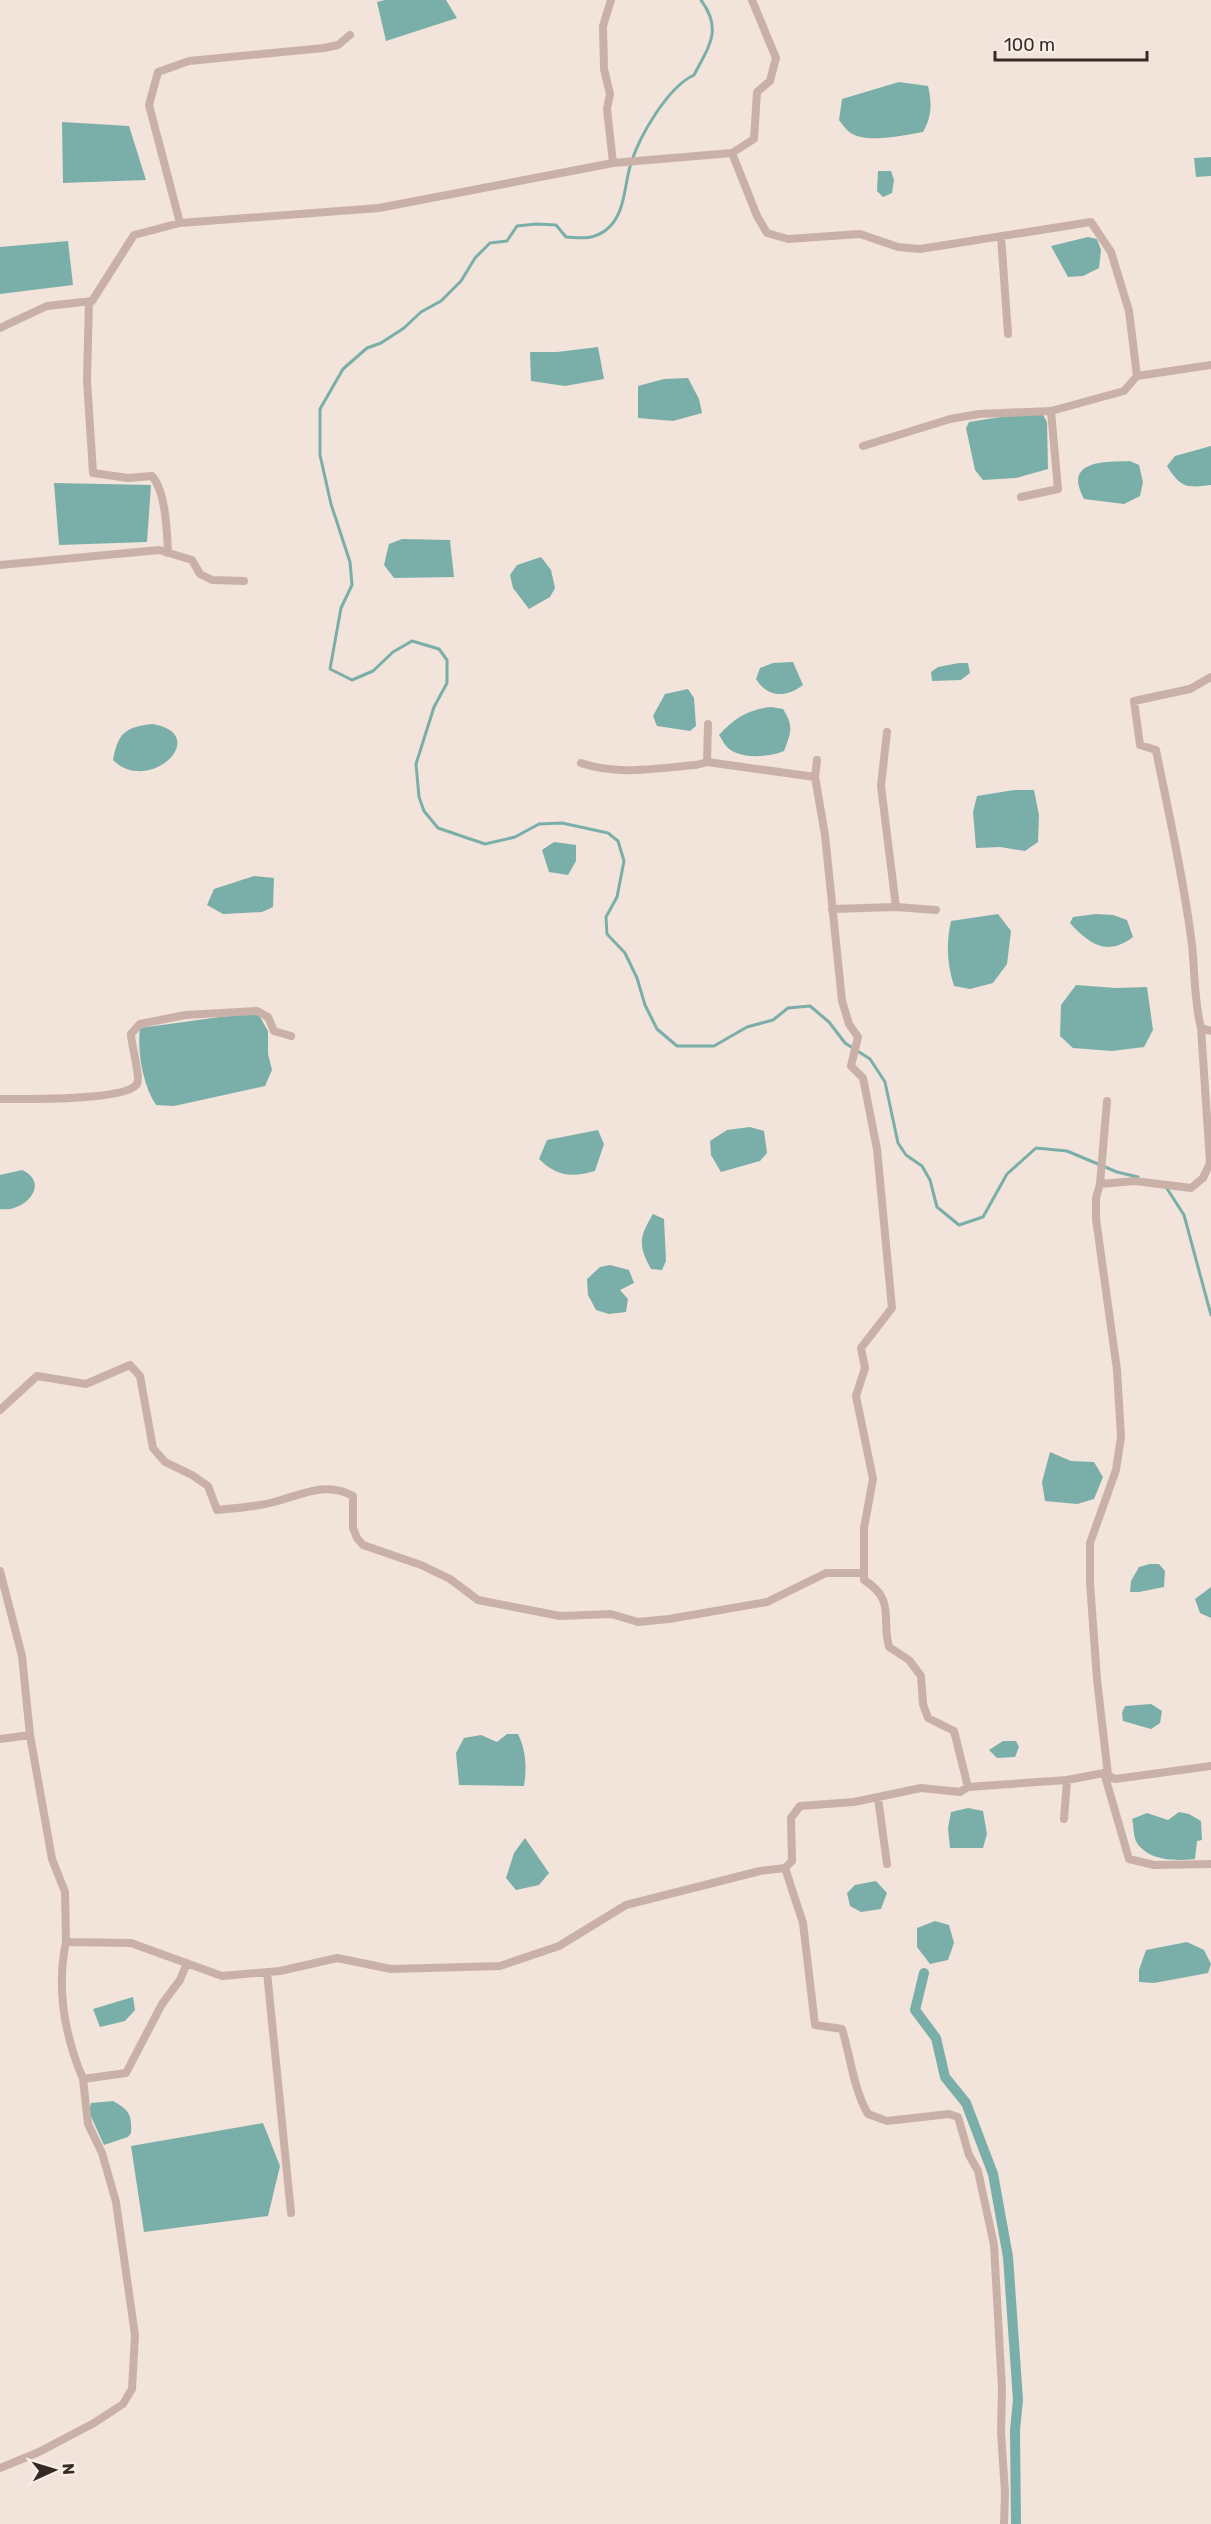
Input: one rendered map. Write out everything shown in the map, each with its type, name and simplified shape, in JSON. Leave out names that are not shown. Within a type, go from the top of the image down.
[{"type":"street","points":[[611,0],[603,26],[604,69],[610,94],[607,109],[615,163]]},
{"type":"street","points":[[0,328],[47,306],[92,301],[134,235],[180,223],[380,208],[615,163],[732,153],[754,139],[757,92],[770,81],[776,58],[752,0]]},
{"type":"street","points":[[180,223],[149,105],[158,72],[189,61],[324,48],[338,45],[350,35]]},
{"type":"street","points":[[732,153],[756,216],[767,233],[788,239],[860,234],[898,247],[920,249],[1091,222],[1111,252],[1129,311],[1137,376]]},
{"type":"street","points":[[1001,236],[1008,334]]},
{"type":"street","points":[[88,301],[87,380],[93,473],[128,478],[152,476],[158,483],[168,553]]},
{"type":"street","points":[[863,446],[950,419],[979,414],[1051,411],[1124,391],[1137,376],[1211,365]]},
{"type":"street","points":[[1021,497],[1058,489],[1051,411]]},
{"type":"street","points":[[0,565],[159,550],[192,560],[200,574],[212,580],[244,581]]},
{"type":"street","points":[[1100,1184],[1135,1181],[1191,1188],[1203,1178],[1210,1163],[1202,1028],[1198,1016],[1186,912],[1156,750],[1140,745],[1134,701],[1190,689],[1211,677]]},
{"type":"street","points":[[707,762],[708,724]]},
{"type":"street","points":[[887,732],[881,786],[896,907]]},
{"type":"street","points":[[817,760],[815,777],[825,835],[842,1001],[849,1024],[858,1037],[851,1066],[863,1078],[877,1149],[892,1308],[861,1348],[865,1368],[856,1396],[873,1479],[864,1528],[864,1580],[878,1589],[887,1611],[885,1632],[889,1647],[909,1660],[921,1676],[923,1704],[928,1718],[954,1731],[968,1787]]},
{"type":"street","points":[[581,762],[598,769],[618,772],[707,762],[815,777]]},
{"type":"street","points":[[832,909],[896,907],[936,910]]},
{"type":"street","points":[[0,1099],[46,1100],[98,1096],[130,1090],[138,1078],[131,1046],[131,1034],[140,1024],[150,1021],[185,1015],[257,1011],[268,1017],[274,1031],[291,1036]]},
{"type":"street","points":[[1202,1028],[1211,1031]]},
{"type":"street","points":[[1107,1101],[1100,1184],[1096,1198],[1096,1219],[1116,1370],[1121,1437],[1116,1470],[1090,1543],[1090,1583],[1106,1774],[1129,1858],[1154,1865],[1211,1864]]},
{"type":"street","points":[[0,1410],[37,1376],[86,1384],[130,1365],[140,1376],[153,1448],[165,1462],[192,1475],[208,1486],[217,1510],[274,1502],[295,1494],[316,1490],[342,1491],[353,1496],[353,1528],[363,1545],[421,1565],[450,1579],[478,1600],[560,1616],[611,1614],[638,1622],[669,1619],[767,1602],[826,1573],[864,1573]]},
{"type":"street","points":[[0,1571],[22,1656],[30,1735],[52,1859],[65,1892],[66,1942],[61,1964],[63,2006],[72,2052],[82,2079],[88,2124],[102,2153],[116,2202],[135,2335],[132,2389],[123,2404],[94,2423],[39,2452],[0,2468]]},
{"type":"street","points":[[0,1739],[30,1735]]},
{"type":"street","points":[[66,1942],[131,1943],[222,1976],[267,1972],[337,1958],[391,1969],[500,1966],[558,1946],[626,1905],[760,1871],[785,1868],[792,1861],[791,1818],[800,1806],[878,1798],[903,1790],[921,1788],[960,1792],[968,1787],[1067,1780],[1106,1774],[1115,1779],[1211,1766]]},
{"type":"street","points":[[1064,1820],[1067,1780]]},
{"type":"street","points":[[878,1798],[888,1864]]},
{"type":"street","points":[[785,1868],[803,1923],[815,2025],[842,2029],[851,2059],[857,2094],[868,2114],[887,2121],[949,2114],[958,2117],[969,2155],[978,2171],[994,2245],[1002,2389],[1004,2524]]},
{"type":"street","points":[[82,2079],[126,2073],[162,2004],[180,1980],[187,1963]]},
{"type":"street","points":[[267,1972],[291,2213]]},
{"type":"water","points":[[446,0],[457,18],[386,41],[377,2]]},
{"type":"water","points":[[899,82],[928,86],[930,109],[923,132],[885,138],[864,137],[848,131],[839,120],[842,99]]},
{"type":"water","points":[[62,122],[129,126],[146,180],[63,183]]},
{"type":"water","points":[[1211,157],[1211,176],[1196,177],[1194,158]]},
{"type":"water","points":[[878,171],[891,171],[894,180],[892,193],[883,197],[877,191]]},
{"type":"water","points":[[1088,237],[1097,239],[1101,250],[1099,268],[1083,276],[1068,277],[1051,246]]},
{"type":"water","points":[[68,241],[73,285],[0,294],[0,247]]},
{"type":"water","points":[[598,347],[604,379],[565,386],[531,381],[530,352],[557,352]]},
{"type":"water","points":[[688,378],[699,399],[702,413],[673,421],[638,418],[638,386],[664,379]]},
{"type":"water","points":[[1033,412],[1043,415],[1047,422],[1048,469],[1016,478],[983,480],[975,470],[966,428],[969,422]]},
{"type":"water","points":[[1211,446],[1211,485],[1185,485],[1176,479],[1167,466],[1175,456]]},
{"type":"water","points":[[1130,461],[1139,465],[1143,482],[1140,496],[1124,504],[1084,499],[1078,480],[1085,468],[1099,463]]},
{"type":"water","points":[[54,483],[151,485],[147,542],[59,545]]},
{"type":"water","points":[[402,539],[450,540],[454,577],[394,578],[384,565],[389,544]]},
{"type":"water","points":[[541,557],[551,570],[555,588],[550,597],[529,609],[513,588],[510,575],[517,565]]},
{"type":"water","points":[[793,662],[803,685],[797,689],[784,694],[772,693],[756,679],[760,668],[773,663]]},
{"type":"water","points":[[968,663],[970,673],[961,680],[932,681],[931,672],[938,667]]},
{"type":"water","points":[[688,689],[694,698],[696,726],[690,731],[657,726],[653,716],[665,694]]},
{"type":"water","points":[[771,707],[783,709],[789,720],[790,734],[784,751],[771,755],[747,756],[732,751],[726,746],[719,735],[730,724],[749,712]]},
{"type":"water","points":[[153,724],[170,730],[177,739],[176,750],[169,760],[157,767],[142,771],[127,769],[113,760],[117,743],[124,733],[136,727]]},
{"type":"water","points":[[1014,790],[1034,790],[1039,815],[1038,842],[1025,851],[1000,847],[976,848],[973,812],[977,796]]},
{"type":"water","points":[[554,842],[576,845],[576,861],[568,875],[549,872],[542,850]]},
{"type":"water","points":[[254,876],[274,878],[273,907],[262,912],[223,914],[207,905],[214,889]]},
{"type":"water","points":[[998,914],[1011,931],[1007,964],[993,983],[970,989],[954,986],[948,954],[951,921]]},
{"type":"water","points":[[1096,914],[1113,915],[1127,920],[1133,937],[1124,943],[1107,947],[1091,942],[1070,923],[1073,917]]},
{"type":"water","points":[[1076,985],[1116,988],[1147,987],[1153,1030],[1144,1047],[1112,1051],[1073,1048],[1060,1036],[1061,1005]]},
{"type":"water","points":[[242,1014],[259,1015],[268,1031],[268,1054],[272,1070],[265,1086],[174,1106],[156,1105],[151,1097],[142,1068],[139,1047],[140,1028]]},
{"type":"water","points":[[750,1127],[764,1131],[767,1153],[760,1161],[721,1172],[711,1155],[710,1141],[727,1130]]},
{"type":"water","points":[[598,1130],[604,1144],[595,1171],[565,1174],[545,1165],[539,1159],[547,1140]]},
{"type":"water","points":[[22,1170],[34,1182],[31,1196],[18,1206],[0,1209],[0,1175]]},
{"type":"water","points":[[653,1214],[664,1219],[666,1261],[662,1270],[651,1269],[642,1248],[643,1235]]},
{"type":"water","points":[[610,1265],[629,1270],[634,1283],[620,1290],[628,1299],[626,1312],[609,1314],[596,1310],[588,1295],[587,1279],[600,1267]]},
{"type":"water","points":[[1050,1452],[1071,1461],[1094,1462],[1103,1477],[1094,1499],[1077,1504],[1045,1501],[1042,1482]]},
{"type":"water","points":[[1159,1564],[1165,1571],[1164,1587],[1130,1592],[1131,1581],[1139,1567]]},
{"type":"water","points":[[1211,1587],[1211,1618],[1200,1613],[1195,1599]]},
{"type":"water","points":[[1151,1704],[1162,1711],[1160,1723],[1151,1729],[1123,1721],[1122,1713],[1125,1706]]},
{"type":"water","points":[[507,1734],[518,1734],[523,1746],[526,1766],[524,1786],[459,1785],[456,1753],[464,1738],[481,1735],[497,1742]]},
{"type":"water","points":[[1003,1741],[1016,1741],[1019,1747],[1015,1757],[997,1758],[989,1750]]},
{"type":"water","points":[[968,1808],[983,1811],[987,1834],[983,1848],[950,1848],[948,1828],[951,1812]]},
{"type":"water","points":[[1179,1812],[1189,1814],[1201,1821],[1202,1840],[1197,1841],[1195,1859],[1171,1860],[1155,1856],[1142,1849],[1135,1838],[1132,1819],[1147,1813],[1168,1820]]},
{"type":"water","points":[[525,1838],[549,1873],[539,1885],[516,1890],[506,1878],[514,1853]]},
{"type":"water","points":[[876,1881],[887,1893],[881,1909],[861,1912],[850,1906],[847,1893],[855,1885]]},
{"type":"water","points":[[935,1921],[949,1925],[954,1943],[948,1960],[930,1964],[917,1947],[917,1928]]},
{"type":"water","points":[[1187,1942],[1204,1950],[1211,1964],[1208,1973],[1154,1983],[1139,1982],[1139,1970],[1146,1950]]},
{"type":"water","points":[[133,1997],[135,2010],[125,2021],[100,2027],[93,2009]]},
{"type":"water","points":[[113,2101],[128,2113],[131,2133],[128,2137],[104,2145],[89,2112],[91,2103]]},
{"type":"water","points":[[263,2123],[280,2166],[268,2216],[144,2232],[131,2146]]},
{"type":"waterway","points":[[701,0],[711,20],[709,46],[694,75],[674,90],[648,126],[631,163],[621,208],[613,224],[592,237],[582,238],[566,237],[556,225],[517,226],[507,241],[490,243],[475,258],[461,281],[441,301],[421,312],[404,328],[381,343],[367,348],[343,369],[320,409],[320,455],[331,504],[350,562],[352,585],[341,608],[330,669],[352,680],[373,671],[393,652],[412,641],[439,649],[447,660],[447,683],[434,707],[416,764],[419,797],[424,811],[438,828],[485,844],[515,837],[539,824],[562,823],[608,833],[618,841],[624,861],[617,897],[606,917],[607,934],[625,953],[657,1029],[677,1046],[714,1046],[747,1027],[773,1020],[788,1008],[810,1006],[829,1022],[845,1043],[870,1059],[885,1082],[898,1143],[906,1155],[922,1166],[930,1180],[937,1207],[959,1225],[983,1217],[1007,1174],[1036,1148],[1067,1151],[1117,1172],[1138,1177]]},
{"type":"waterway","points":[[1166,1187],[1184,1215],[1211,1315]]},
{"type":"waterway","points":[[924,1973],[915,2010],[936,2038],[945,2077],[966,2103],[993,2174],[1008,2257],[1018,2400],[1015,2430],[1016,2524]]}]
